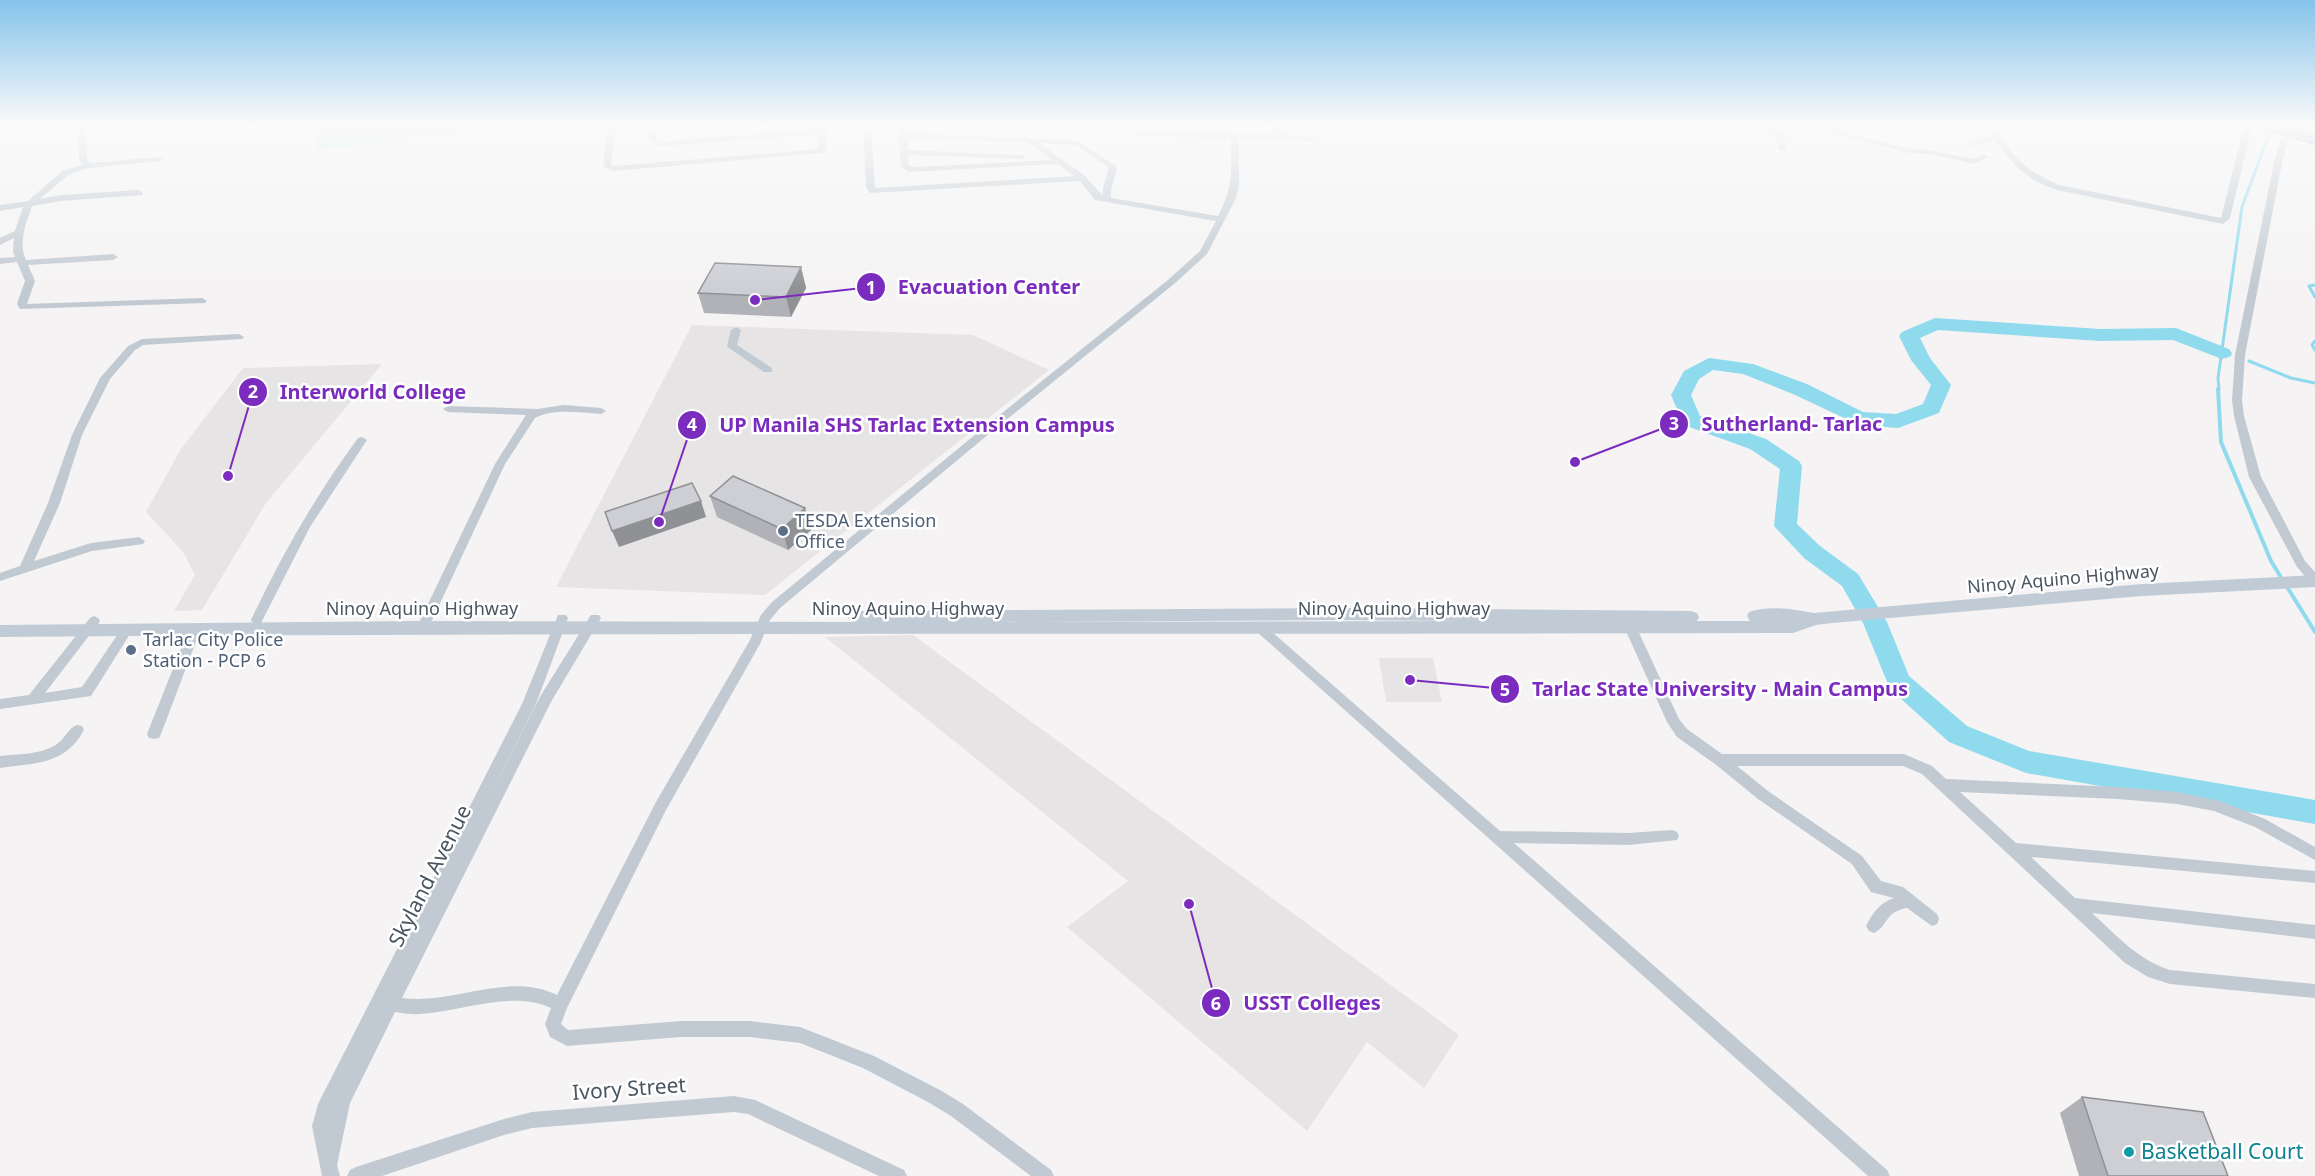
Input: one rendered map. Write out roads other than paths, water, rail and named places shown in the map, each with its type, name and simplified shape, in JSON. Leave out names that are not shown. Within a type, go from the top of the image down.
[{"type":"main road","name":"Ninoy Aquino Highway","points":[[0,632],[257,620],[592,624],[1629,622],[1793,627],[1814,619],[1832,617],[2200,587],[2312,581]]},
{"type":"main road","name":"Ninoy Aquino Highway","points":[[0,621],[90,626],[126,631],[194,631],[425,622]]},
{"type":"main road","name":"Ninoy Aquino Highway","points":[[1234,622],[1261,629],[1326,622]]},
{"type":"street","points":[[56,181],[31,202],[24,212],[17,251],[30,281],[21,304],[23,307],[202,301]]},
{"type":"street","points":[[870,181],[873,191],[1085,182],[1106,186]]},
{"type":"street","points":[[1107,199],[1108,181]]},
{"type":"street","points":[[1045,1176],[934,1096],[868,1062],[800,1035],[750,1029],[681,1029],[567,1038],[556,1032],[554,1024],[560,1005],[661,806],[763,623],[785,597],[1171,282],[1204,252],[1232,198],[1235,181]]},
{"type":"street","points":[[2041,181],[2079,192],[2223,221],[2226,218],[2235,181]]},
{"type":"street","points":[[2275,181],[2240,355],[2237,400],[2255,477],[2312,581]]},
{"type":"street","points":[[1085,182],[1095,196],[1221,219]]},
{"type":"street","points":[[0,208],[31,202],[139,193]]},
{"type":"street","points":[[0,242],[20,232]]},
{"type":"street","points":[[0,261],[113,257]]},
{"type":"street","points":[[150,342],[158,330]]},
{"type":"street","points":[[736,330],[732,346],[768,370]]},
{"type":"street","points":[[25,568],[54,502],[77,435],[105,378],[134,345],[239,337]]},
{"type":"street","points":[[448,409],[536,412],[600,411]]},
{"type":"street","points":[[425,622],[500,464],[525,423],[536,412]]},
{"type":"street","points":[[257,620],[302,530],[340,469],[362,440]]},
{"type":"street","points":[[0,577],[91,547],[139,541]]},
{"type":"street","points":[[1629,622],[1674,722],[1682,733],[1763,795],[1857,860],[1876,887],[1898,892],[1932,919]]},
{"type":"street","name":"Skyland Avenue","points":[[331,1170],[320,1126],[324,1110],[529,704],[560,623]]},
{"type":"street","name":"Skyland Avenue","points":[[331,1170],[342,1101],[546,699],[592,624]]},
{"type":"street","points":[[33,699],[90,626]]},
{"type":"street","points":[[1261,629],[1881,1176]]},
{"type":"street","points":[[0,704],[86,692],[126,631]]},
{"type":"street","points":[[154,734],[194,631]]},
{"type":"street","points":[[0,762],[55,754],[68,746],[77,730]]},
{"type":"street","points":[[1720,760],[1904,760],[1928,770],[2130,958],[2152,972],[2170,977],[2315,991]]},
{"type":"street","points":[[1943,785],[2118,793],[2177,798],[2215,805],[2260,823],[2315,854]]},
{"type":"street","points":[[1497,837],[1648,839],[1672,836]]},
{"type":"street","points":[[2013,849],[2315,877]]},
{"type":"street","points":[[1874,926],[1882,910],[1888,906],[1910,901]]},
{"type":"street","points":[[2072,904],[2315,932]]},
{"type":"street","points":[[391,1004],[418,1006],[489,996],[522,995],[542,996],[560,1005]]},
{"type":"street","name":"Ivory Street","points":[[356,1176],[504,1127],[532,1120],[734,1104],[749,1106],[898,1176]]},
{"type":"waterway","points":[[2219,390],[2218,378],[2242,207],[2252,181]]},
{"type":"waterway","points":[[2315,285],[2309,286],[2315,297]]},
{"type":"waterway","points":[[2222,353],[2176,334],[2100,335],[1935,324],[1909,336],[1921,360],[1941,385],[1932,408],[1898,421],[1859,418],[1800,389],[1746,368],[1709,364],[1691,375],[1681,395],[1691,420],[1758,444],[1791,466],[1785,526],[1812,552],[1850,580],[1875,622],[1899,682],[1958,734],[2026,762],[2315,812]]},
{"type":"waterway","points":[[2315,341],[2312,345],[2315,350]]},
{"type":"waterway","points":[[2222,353],[2230,355]]},
{"type":"waterway","points":[[2249,361],[2291,378],[2315,383]]},
{"type":"waterway","points":[[2218,389],[2221,442],[2271,561],[2315,632]]},
{"type":"place","name":"Evacuation Center","points":[[755,300]]},
{"type":"place","name":"Sutherland- Tarlac","points":[[1575,462]]},
{"type":"place","name":"Interworld College","points":[[228,476]]},
{"type":"place","name":"UP Manila SHS Tarlac Extension Campus","points":[[659,522]]},
{"type":"place","name":"TESDA Extension Office","points":[[783,531]]},
{"type":"place","name":"Tarlac City Police Station - PCP 6","points":[[131,650]]},
{"type":"place","name":"Tarlac State University - Main Campus","points":[[1410,680]]},
{"type":"place","name":"USST Colleges","points":[[1189,904]]},
{"type":"place","name":"Basketball Court","points":[[2129,1152]]}]
